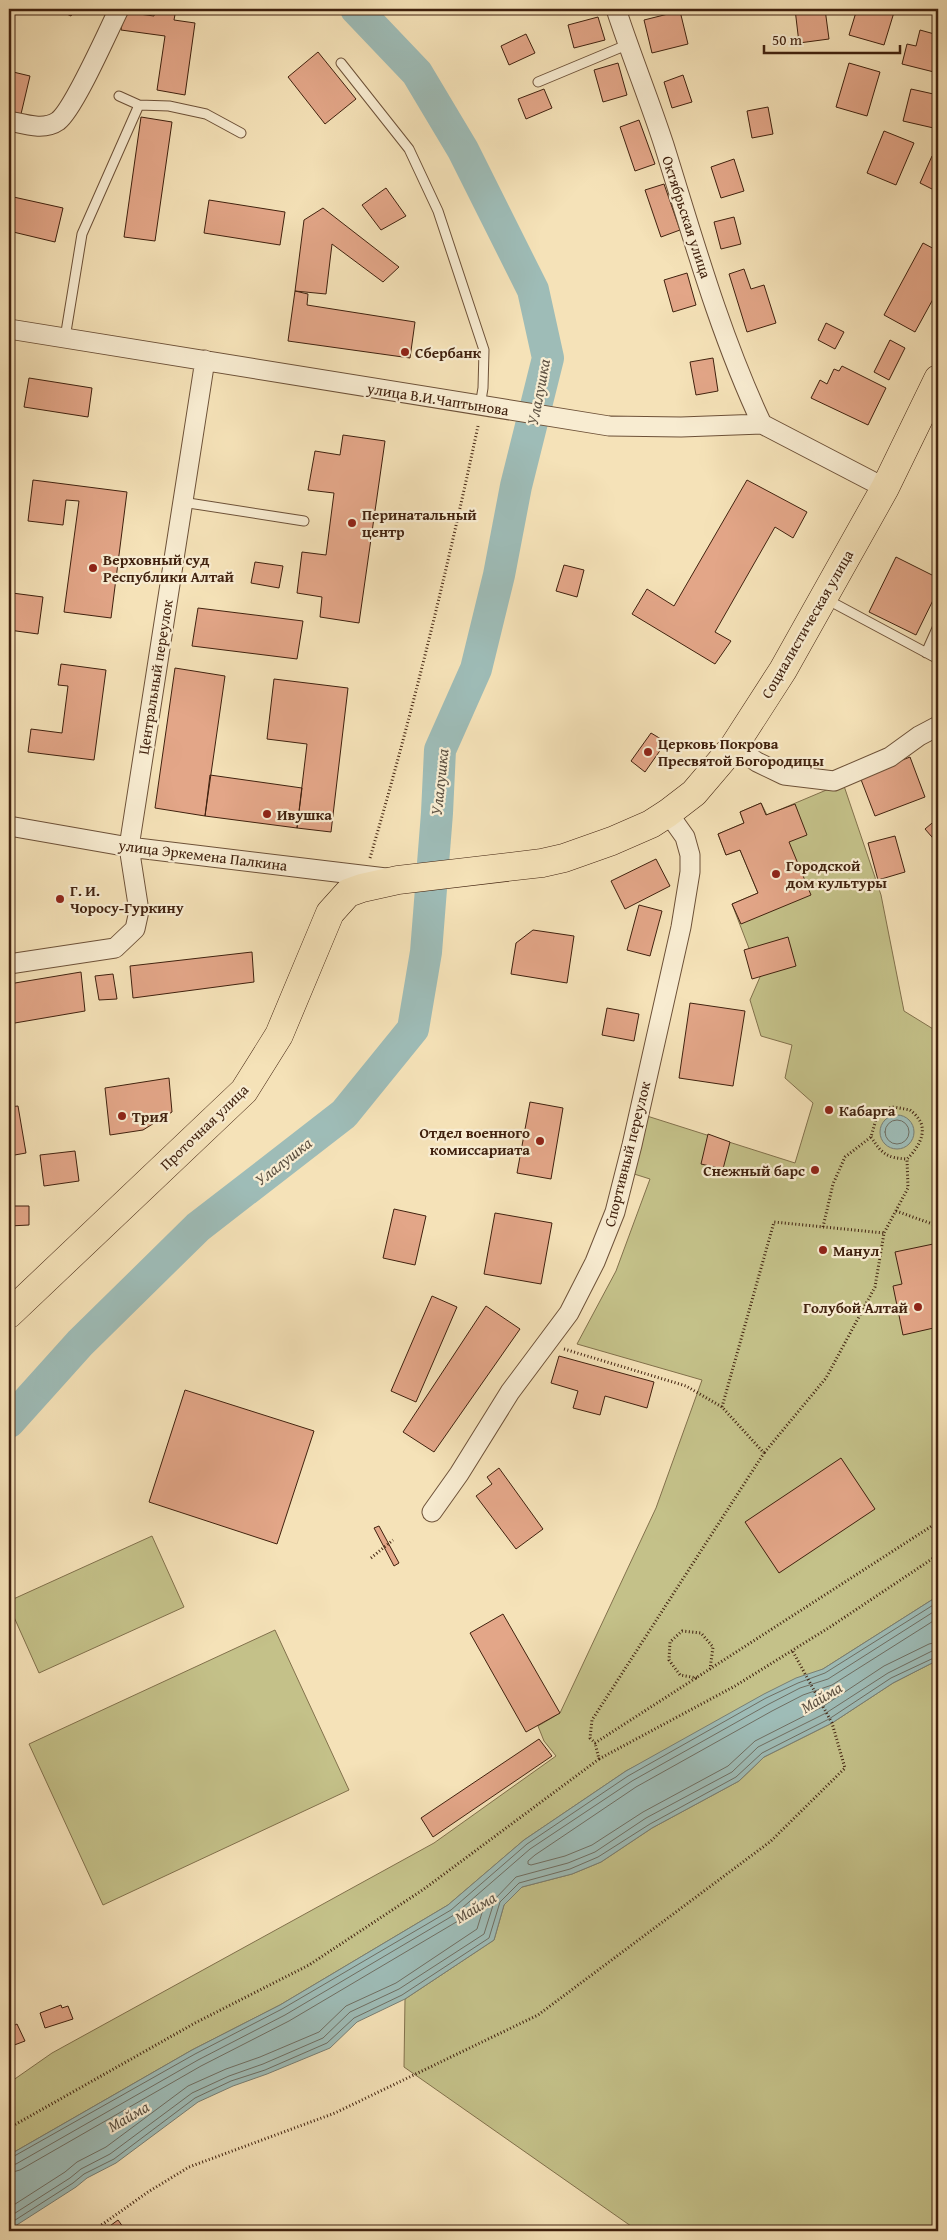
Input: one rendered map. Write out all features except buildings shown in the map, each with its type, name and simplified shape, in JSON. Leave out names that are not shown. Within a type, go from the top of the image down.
[{"type":"main road","name":"Социалистическая улица","points":[[398,880],[564,858],[634,833],[668,814],[694,793],[734,746],[783,670],[885,488],[938,379]]},
{"type":"main road","name":"Проточная улица","points":[[9,1314],[244,1091],[279,1035],[330,913],[339,902],[348,893],[398,880]]},
{"type":"street","points":[[9,121],[40,127],[57,122],[70,108],[119,9]]},
{"type":"street","name":"Октябрьская улица","points":[[616,9],[740,376],[762,424]]},
{"type":"street","name":"улица В.И.Чаптынова","points":[[9,329],[609,426],[681,427],[762,424],[885,488]]},
{"type":"street","name":"Центральный переулок","points":[[129,847],[204,360]]},
{"type":"street","points":[[734,746],[757,762],[784,775],[834,780],[890,756],[919,736],[938,726]]},
{"type":"street","name":"Спортивный переулок","points":[[432,1512],[510,1392],[569,1313],[595,1262],[615,1212],[681,926],[690,872],[690,855],[685,837],[668,814]]},
{"type":"street","name":"улица Эркемена Палкина","points":[[9,826],[129,847],[398,880]]},
{"type":"street","points":[[9,964],[115,948],[135,929],[139,911],[129,847]]},
{"type":"lane","points":[[538,82],[628,44]]},
{"type":"lane","points":[[341,62],[409,149],[438,211],[484,350],[483,388],[485,407]]},
{"type":"lane","points":[[119,96],[140,105],[169,106],[206,114],[241,133]]},
{"type":"lane","points":[[65,338],[82,234],[140,105]]},
{"type":"lane","points":[[182,502],[304,521]]},
{"type":"lane","points":[[824,597],[938,659]]},
{"type":"lane","points":[[926,653],[938,626]]},
{"type":"path","points":[[370,860],[404,742],[444,583],[478,426]]},
{"type":"path","points":[[823,1227],[833,1184],[846,1157],[871,1137],[877,1116],[885,1110],[894,1107],[910,1110],[921,1122],[922,1135],[917,1149],[907,1159],[892,1159],[880,1151],[871,1137]]},
{"type":"path","points":[[599,1759],[595,1743],[590,1738],[592,1720],[764,1453],[826,1378],[875,1287],[884,1233],[908,1188],[907,1159]]},
{"type":"path","points":[[896,1211],[938,1226]]},
{"type":"path","points":[[722,1407],[774,1222],[884,1233]]},
{"type":"path","points":[[547,1344],[686,1386],[722,1407],[764,1453]]},
{"type":"path","points":[[595,1743],[938,1522]]},
{"type":"path","points":[[371,1558],[393,1540]]},
{"type":"path","points":[[9,2128],[195,2023],[309,1965],[424,1889],[599,1759],[735,1686],[938,1556]]},
{"type":"path","points":[[697,1678],[680,1675],[669,1660],[670,1642],[682,1631],[701,1633],[713,1648],[710,1670]]},
{"type":"path","points":[[93,2231],[148,2192],[189,2167],[335,2113],[538,2015],[772,1841],[845,1768],[832,1723],[792,1650]]},
{"type":"shaded area","points":[[843,783],[881,895],[904,1011],[938,1032],[938,1596],[823,1669],[626,1771],[524,1840],[448,1905],[280,2005],[192,2050],[9,2155],[9,2083],[52,2053],[434,1843],[556,1756],[544,1741],[538,1726],[560,1713],[656,1508],[702,1380],[577,1344],[616,1271],[650,1179],[631,1173],[647,1116],[795,1163],[813,1103],[785,1078],[792,1045],[761,1036],[750,1000],[760,977],[732,904],[758,893],[740,850],[726,855],[718,834],[744,823],[740,812],[761,803],[767,815]]},
{"type":"shaded area","points":[[152,1536],[184,1607],[39,1673],[9,1606],[9,1601]]},
{"type":"shaded area","points":[[275,1630],[349,1790],[103,1905],[29,1744]]},
{"type":"shaded area","points":[[938,1660],[938,2231],[638,2231],[404,2067],[405,1999],[494,1940],[504,1905],[522,1887],[572,1874],[601,1862],[652,1828],[739,1781],[764,1757],[832,1723],[893,1683]]},
{"type":"water","points":[[897,1115],[904,1116],[909,1120],[913,1125],[913,1139],[909,1144],[904,1148],[897,1149],[890,1148],[885,1144],[881,1139],[880,1132],[881,1125],[885,1120],[890,1116]]},
{"type":"water","name":"Майма","points":[[938,1596],[938,1660],[893,1683],[832,1723],[764,1757],[739,1781],[652,1828],[601,1862],[572,1874],[522,1887],[504,1905],[494,1940],[405,1999],[357,2022],[330,2048],[233,2086],[198,2102],[116,2163],[87,2178],[9,2230],[9,2155],[192,2050],[280,2005],[448,1905],[524,1840],[626,1771],[764,1694],[796,1678],[823,1669]]},
{"type":"waterway","name":"Улалушка","points":[[9,1422],[80,1343],[198,1227],[344,1114],[413,1029],[426,952],[440,750],[476,669],[499,575],[516,486],[548,358],[533,290],[463,150],[417,73],[356,9]]},
{"type":"place","name":"Сбербанк","points":[[405,352]]},
{"type":"place","name":"Перинатальный центр","points":[[352,523]]},
{"type":"place","name":"Верховный суд Республики Алтай","points":[[93,568]]},
{"type":"place","name":"Церковь Покрова Пресвятой Богородицы","points":[[648,752]]},
{"type":"place","name":"Ивушка","points":[[267,814]]},
{"type":"place","name":"Городской дом культуры","points":[[776,874]]},
{"type":"place","name":"Г. И. Чоросу-Гуркину","points":[[60,899]]},
{"type":"place","name":"Кабарга","points":[[829,1110]]},
{"type":"place","name":"ТриЯ","points":[[122,1116]]},
{"type":"place","name":"Отдел военного комиссариата","points":[[540,1141]]},
{"type":"place","name":"Снежный барс","points":[[815,1170]]},
{"type":"place","name":"Манул","points":[[823,1250]]},
{"type":"place","name":"Голубой Алтай","points":[[918,1307]]}]
